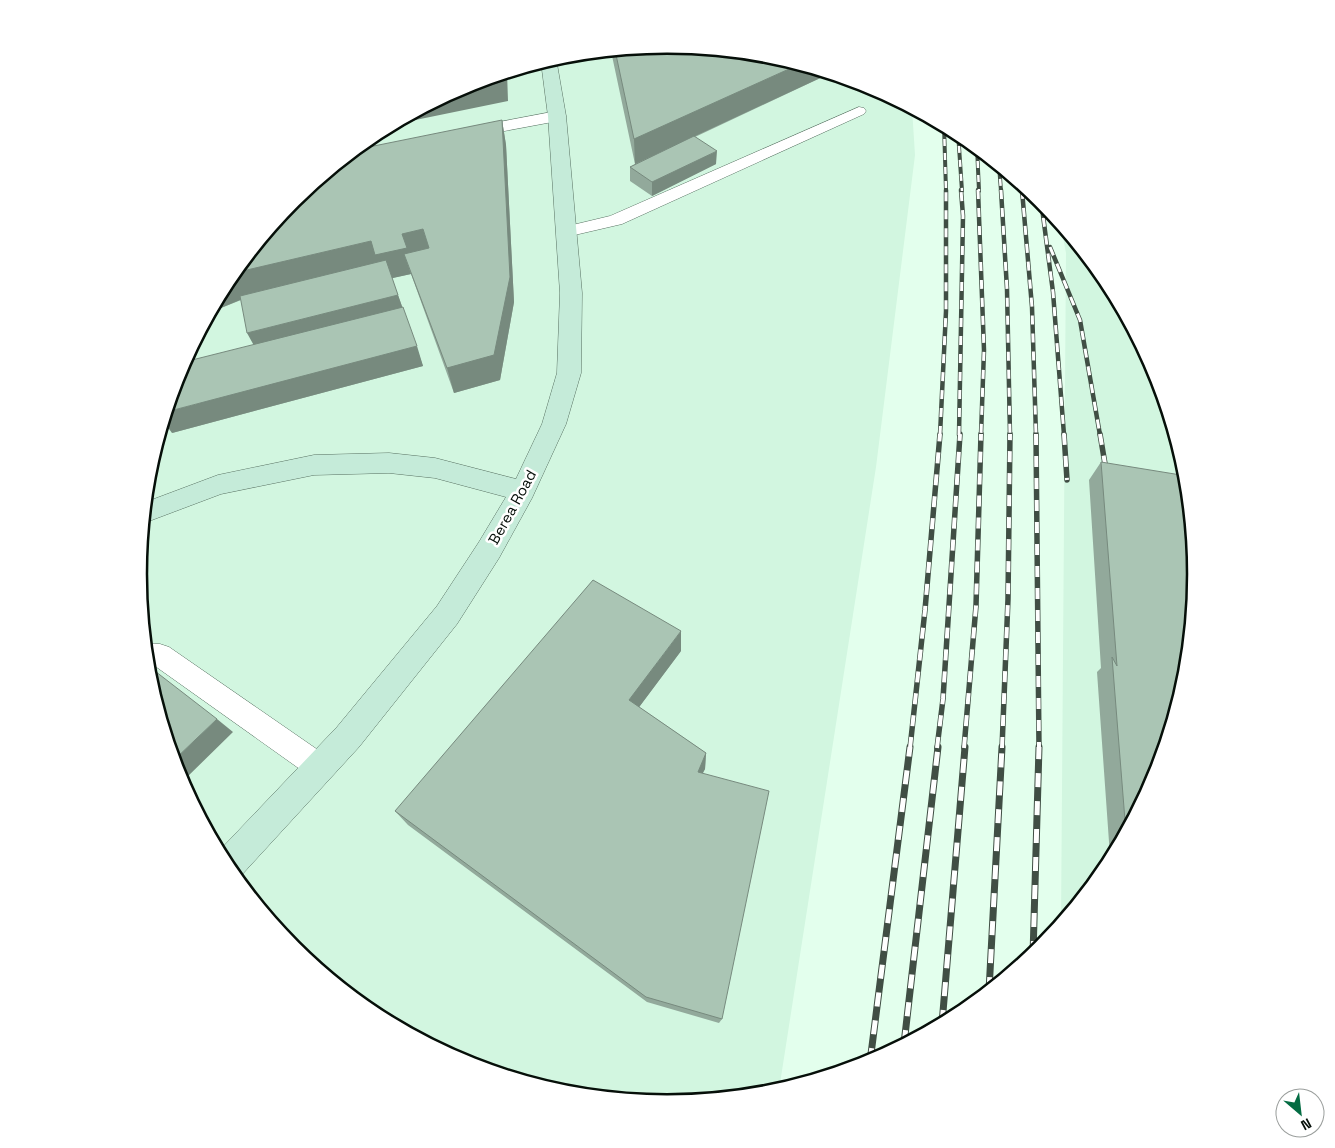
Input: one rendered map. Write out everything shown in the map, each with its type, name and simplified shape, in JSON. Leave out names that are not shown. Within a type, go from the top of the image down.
[{"type":"main road","name":"Berea Road","points":[[233,860],[321,768],[373,708],[446,615],[489,550],[523,491],[554,424],[568,372],[571,293],[557,116],[550,67]]},
{"type":"main road","points":[[152,510],[218,485],[314,465],[389,463],[435,468],[523,491]]},
{"type":"street","points":[[454,136],[557,116]]},
{"type":"lane","points":[[566,232],[616,220],[860,111]]},
{"type":"lane","points":[[154,655],[160,655],[321,768]]},
{"type":"shaded area","points":[[668,54],[735,58],[802,71],[867,93],[912,115],[915,155],[876,467],[780,1082],[735,1090],[702,1093],[633,1093],[600,1090],[533,1077],[468,1055],[437,1041],[378,1007],[324,965],[300,942],[255,891],[217,834],[201,804],[187,773],[165,709],[157,675],[148,608],[148,540],[152,506],[157,473],[175,407],[201,344],[217,314],[235,285],[276,231],[324,183],[351,161],[378,141],[437,107],[500,81],[533,71],[600,58]]},
{"type":"shaded area","points":[[1063,235],[1100,285],[1118,314],[1148,375],[1170,439],[1178,473],[1187,540],[1188,574],[1184,637],[1168,714],[1160,741],[1134,804],[1118,834],[1100,863],[1061,914],[1066,253]]},
{"type":"building","points":[[668,54],[702,55],[735,58],[790,68],[634,139],[616,57]]},
{"type":"building","points":[[502,120],[510,277],[494,355],[447,368],[404,254],[429,248],[423,229],[402,234],[407,248],[375,255],[371,241],[245,270],[276,231],[300,206],[324,183],[370,147]]},
{"type":"building","points":[[694,136],[717,151],[652,182],[630,167]]},
{"type":"building","points":[[386,260],[398,295],[247,333],[240,296]]},
{"type":"building","points":[[403,307],[417,346],[174,410],[194,359]]},
{"type":"building","points":[[1101,462],[1178,475],[1187,540],[1187,608],[1178,675],[1160,741],[1148,773],[1125,821],[1112,657],[1117,666]]},
{"type":"building","points":[[593,580],[681,631],[629,700],[706,753],[698,772],[769,791],[722,1019],[646,997],[395,811]]},
{"type":"building","points":[[157,672],[217,719],[180,754],[165,709]]},
{"type":"railway","points":[[944,133],[946,191]]},
{"type":"railway","points":[[959,142],[962,191]]},
{"type":"railway","points":[[977,156],[979,191]]},
{"type":"railway","points":[[1000,174],[1001,191]]},
{"type":"railway","points":[[959,435],[963,216],[961,190]]},
{"type":"railway","points":[[978,190],[984,350],[981,435]]},
{"type":"railway","points":[[1001,190],[1007,289],[1010,435]]},
{"type":"railway","points":[[940,435],[946,311],[946,191]]},
{"type":"railway","points":[[1022,194],[1032,307],[1036,435]]},
{"type":"railway","points":[[1043,214],[1053,292],[1064,435]]},
{"type":"railway","points":[[1050,247],[1080,320],[1100,435]]},
{"type":"railway","points":[[910,748],[925,610],[940,434]]},
{"type":"railway","points":[[937,748],[943,699],[960,434]]},
{"type":"railway","points":[[964,748],[976,606],[981,434]]},
{"type":"railway","points":[[1036,434],[1039,747]]},
{"type":"railway","points":[[1064,434],[1067,480]]},
{"type":"railway","points":[[1100,434],[1107,476]]},
{"type":"railway","points":[[1002,748],[1008,599],[1010,435]]},
{"type":"railway","points":[[871,1053],[910,747]]},
{"type":"railway","points":[[905,1037],[938,747]]},
{"type":"railway","points":[[943,1016],[965,747]]},
{"type":"railway","points":[[989,983],[1002,747]]},
{"type":"railway","points":[[1033,944],[1039,747]]}]
